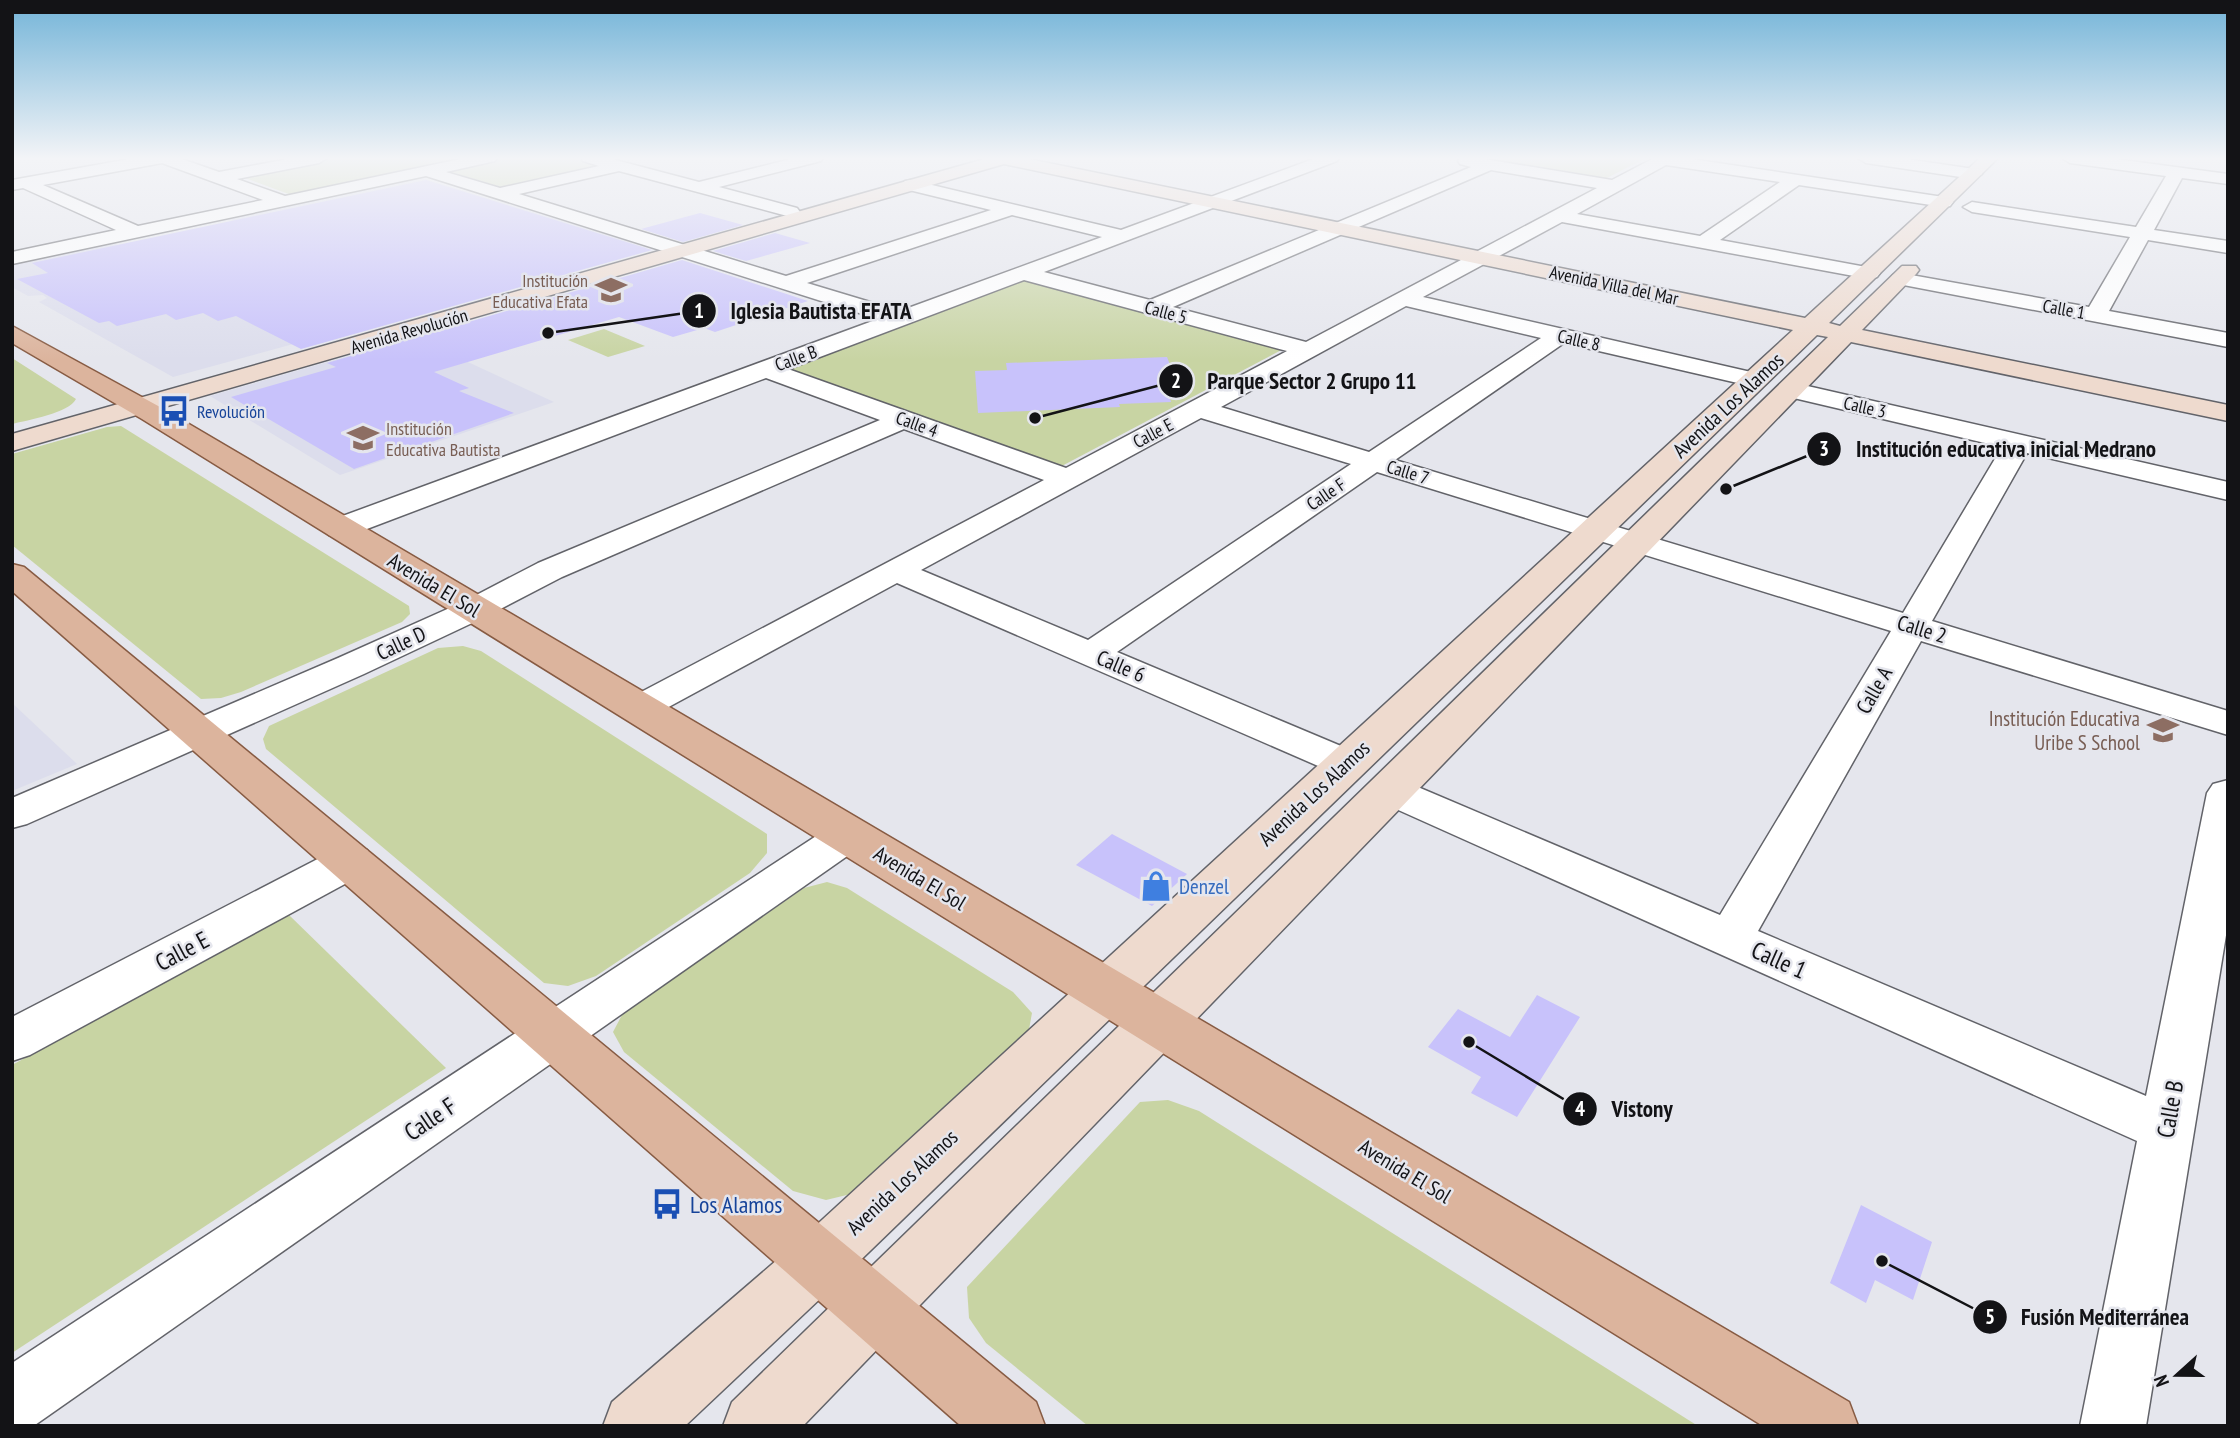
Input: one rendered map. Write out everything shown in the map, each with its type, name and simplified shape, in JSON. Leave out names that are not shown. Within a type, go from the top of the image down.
[{"type":"main road","name":"Avenida El Sol","points":[[12,333],[475,609],[1825,1426]]},
{"type":"main road","points":[[12,574],[875,1306],[1012,1426]]},
{"type":"street","points":[[119,225],[136,232]]},
{"type":"street","points":[[12,258],[169,225]]},
{"type":"street","points":[[602,225],[901,319]]},
{"type":"street","name":"Avenida Revolución","points":[[677,248],[749,225]]},
{"type":"street","name":"Avenida Revolución","points":[[12,443],[131,402],[762,225]]},
{"type":"street","points":[[786,283],[962,225]]},
{"type":"street","points":[[1077,225],[1122,236]]},
{"type":"street","name":"Calle B","points":[[340,528],[1151,225]]},
{"type":"street","name":"Avenida Villa del Mar","points":[[1340,225],[1832,326],[2228,412]]},
{"type":"street","name":"Calle E","points":[[639,708],[1543,225]]},
{"type":"street","points":[[1610,225],[1885,276]]},
{"type":"street","points":[[1704,242],[1729,225]]},
{"type":"street","name":"Avenida Los Alamos","points":[[756,1426],[1391,791],[1755,380],[1832,326],[1937,225]]},
{"type":"street","points":[[2086,225],[2228,247]]},
{"type":"street","points":[[2096,315],[2147,225]]},
{"type":"street","points":[[1151,308],[1344,226]]},
{"type":"street","name":"Calle 5","points":[[1023,273],[1309,350]]},
{"type":"street","name":"Calle 1","points":[[1885,276],[2228,340]]},
{"type":"street","name":"Calle 8","points":[[1403,299],[1755,380]]},
{"type":"street","name":"Avenida Villa del Mar","points":[[1832,326],[2228,403]]},
{"type":"street","name":"Avenida Los Alamos","points":[[636,1426],[820,1260],[1346,763],[1790,390],[1832,326]]},
{"type":"street","name":"Calle F","points":[[1092,653],[1560,335]]},
{"type":"street","name":"Calle 4","points":[[765,369],[1069,479]]},
{"type":"street","name":"Calle 3","points":[[1790,390],[2228,491]]},
{"type":"street","name":"Avenida Revolución","points":[[12,428],[131,402]]},
{"type":"street","name":"Calle 7","points":[[1199,409],[1616,536]]},
{"type":"street","name":"Calle D","points":[[12,814],[475,609],[550,570],[904,419]]},
{"type":"street","name":"Calle A","points":[[1730,939],[2019,442]]},
{"type":"street","name":"Calle 2","points":[[1616,536],[2228,723]]},
{"type":"street","name":"Calle 6","points":[[896,571],[1346,763]]},
{"type":"street","name":"Calle 1","points":[[1391,791],[2167,1129]]},
{"type":"street","name":"Calle B","points":[[2113,1426],[2167,1129],[2219,890],[2228,793]]},
{"type":"street","name":"Calle F","points":[[12,1402],[848,835]]},
{"type":"street","name":"Calle E","points":[[12,1041],[351,861]]},
{"type":"shaded area","points":[[241,225],[576,225],[648,247],[173,377],[39,302],[47,298],[43,295],[28,296],[12,287],[12,265],[113,243],[187,277],[298,250]]},
{"type":"shaded area","name":"Institución Educativa Bautista","points":[[414,337],[554,402],[340,475],[210,396]]},
{"type":"shaded area","points":[[12,703],[77,764],[12,791]]},
{"type":"green space","points":[[1021,278],[1287,347],[1058,468],[781,369]]},
{"type":"green space","points":[[604,329],[645,346],[608,357],[568,340]]},
{"type":"green space","points":[[12,358],[76,399],[57,412],[12,424]]},
{"type":"green space","points":[[121,426],[409,606],[410,614],[402,622],[241,692],[221,698],[201,699],[12,545],[12,454],[107,427]]},
{"type":"green space","points":[[463,646],[481,651],[767,834],[767,853],[750,873],[596,976],[568,986],[544,983],[266,749],[263,739],[269,726],[438,648]]},
{"type":"green space","points":[[827,882],[847,888],[1013,992],[1032,1013],[1028,1035],[855,1193],[826,1200],[793,1191],[624,1052],[613,1032],[623,1013],[804,888]]},
{"type":"green space","points":[[289,915],[446,1068],[12,1353],[12,1065]]},
{"type":"green space","points":[[1168,1100],[1199,1111],[1698,1426],[1088,1426],[986,1343],[969,1318],[967,1287],[1140,1102]]},
{"type":"building","points":[[212,225],[572,225],[652,250],[301,349],[236,316],[218,321],[203,313],[176,320],[166,314],[117,326],[109,321],[99,323],[17,279],[48,273],[32,263]]},
{"type":"building","points":[[655,225],[743,225],[683,242],[641,229]]},
{"type":"building","points":[[775,233],[810,243],[746,261],[713,251]]},
{"type":"building","points":[[682,260],[808,301],[715,332],[704,328],[673,337],[619,317],[434,372],[469,388],[459,391],[514,413],[354,469],[231,397],[336,367],[327,363]]},
{"type":"building","points":[[1167,357],[1180,391],[1168,392],[1171,402],[978,413],[975,371],[1007,370],[1006,363]]},
{"type":"building","points":[[1112,834],[1187,874],[1152,906],[1076,865]]},
{"type":"building","points":[[1537,995],[1580,1017],[1517,1117],[1471,1093],[1481,1077],[1428,1047],[1458,1009],[1510,1037]]},
{"type":"building","points":[[1861,1205],[1932,1242],[1913,1300],[1875,1280],[1866,1303],[1830,1283]]},
{"type":"place","name":"Institución Educativa Efata","points":[[611,290]]},
{"type":"place","name":"Iglesia Bautista EFATA","points":[[548,333]]},
{"type":"place","name":"Revolución","points":[[174,411]]},
{"type":"place","name":"Parque Sector 2 Grupo 11","points":[[1035,418]]},
{"type":"place","name":"Institución Educativa Bautista","points":[[363,438]]},
{"type":"place","name":"Institución educativa inicial Medrano","points":[[1726,489]]},
{"type":"place","name":"Institución Educativa Uribe S School","points":[[2163,730]]},
{"type":"place","name":"Denzel","points":[[1156,886]]},
{"type":"place","name":"Vistony","points":[[1469,1042]]},
{"type":"place","name":"Los Alamos","points":[[667,1204]]},
{"type":"place","name":"Fusión Mediterránea","points":[[1882,1261]]}]
